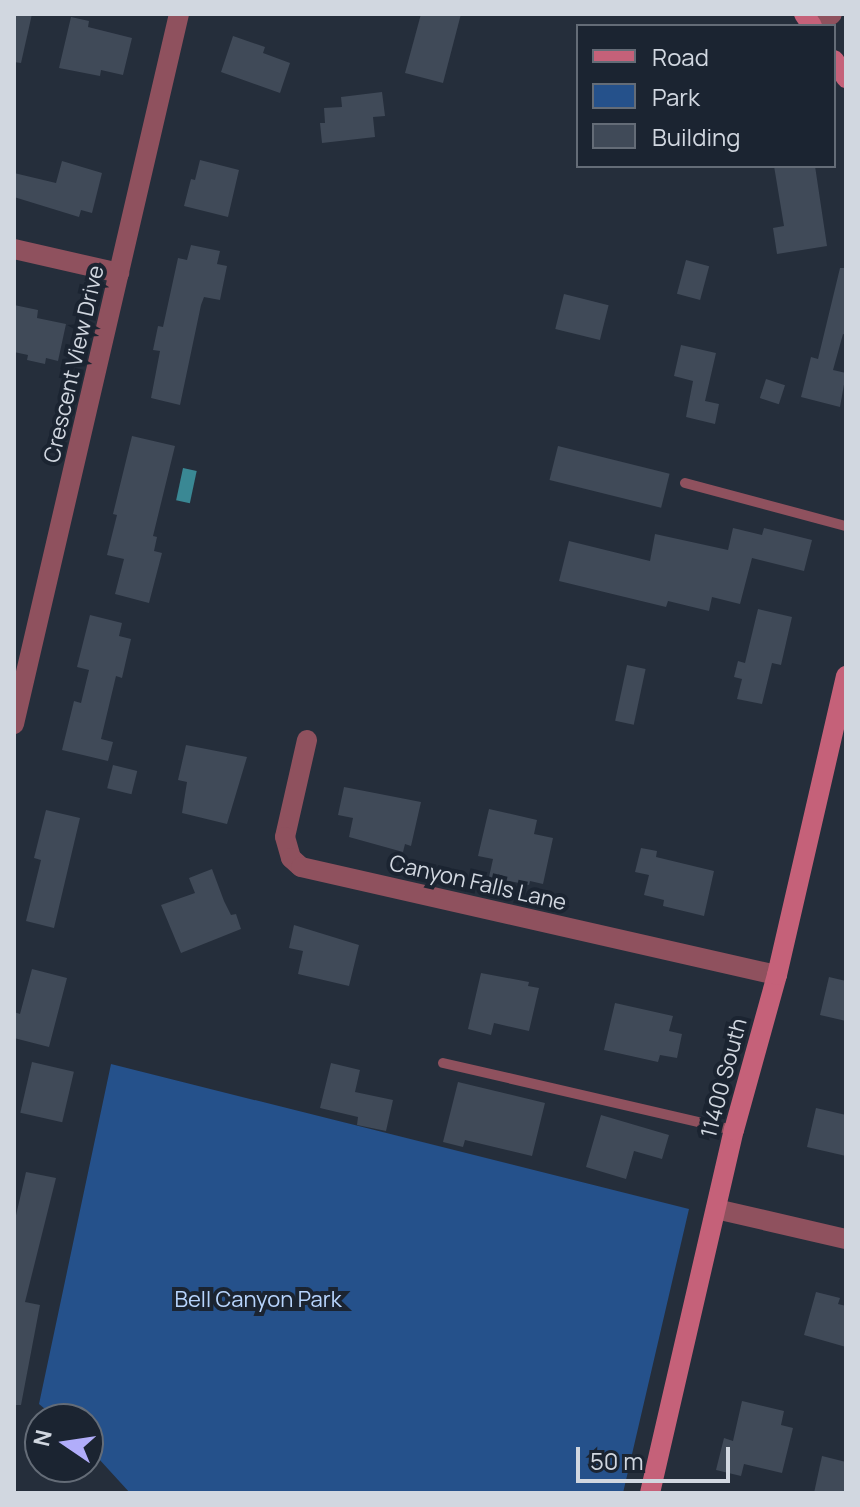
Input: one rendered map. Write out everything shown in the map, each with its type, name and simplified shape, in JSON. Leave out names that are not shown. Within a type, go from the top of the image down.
[{"type":"street","name":"Crescent View Drive","points":[[14,724],[179,14]]},
{"type":"street","points":[[14,249],[119,273]]},
{"type":"street","name":"11400 South","points":[[650,1493],[734,1130],[777,975],[846,676]]},
{"type":"street","name":"Canyon Falls Lane","points":[[307,740],[285,837],[291,858],[301,867],[777,975]]},
{"type":"street","points":[[716,1209],[846,1239]]},
{"type":"lane","points":[[685,483],[846,526]]},
{"type":"lane","points":[[443,1063],[734,1130]]},
{"type":"green space","name":"Bell Canyon Park","points":[[111,1064],[689,1209],[623,1493],[130,1493],[104,1465],[104,1403],[39,1403]]},
{"type":"shaded area","points":[[183,468],[197,471],[190,503],[176,500]]},
{"type":"building","points":[[14,14],[32,14],[21,63],[14,62]]},
{"type":"building","points":[[421,14],[461,14],[443,83],[405,73]]},
{"type":"building","points":[[71,17],[89,21],[88,27],[132,38],[123,75],[101,70],[100,76],[59,68]]},
{"type":"building","points":[[233,36],[265,47],[263,53],[290,63],[280,93],[221,72]]},
{"type":"building","points":[[382,92],[385,116],[373,117],[375,137],[322,143],[320,123],[325,123],[324,108],[342,107],[341,97]]},
{"type":"building","points":[[200,160],[239,170],[228,217],[184,206]]},
{"type":"building","points":[[62,161],[102,173],[92,213],[81,210],[79,217],[14,197],[14,173],[56,183]]},
{"type":"building","points":[[774,168],[815,168],[827,246],[777,254],[773,228],[784,226]]},
{"type":"building","points":[[191,245],[220,251],[217,264],[227,266],[220,300],[204,297],[201,305],[180,405],[151,398],[160,351],[153,350],[158,326],[163,327],[178,258],[187,260]]},
{"type":"building","points":[[686,260],[709,266],[700,300],[677,294]]},
{"type":"building","points":[[840,268],[846,268],[846,335],[843,334],[833,370],[846,373],[840,407],[801,397],[811,357],[818,359]]},
{"type":"building","points":[[564,294],[609,305],[600,340],[555,329]]},
{"type":"building","points":[[14,305],[38,310],[37,318],[66,324],[58,361],[46,358],[45,364],[27,360],[28,355],[14,352]]},
{"type":"building","points":[[681,345],[716,353],[705,401],[719,404],[715,424],[686,417],[693,381],[674,376]]},
{"type":"building","points":[[766,379],[785,385],[779,404],[760,398]]},
{"type":"building","points":[[132,436],[175,446],[153,536],[157,537],[154,551],[162,553],[149,603],[115,594],[124,559],[107,555],[117,515],[113,514]]},
{"type":"building","points":[[558,446],[670,474],[661,508],[550,480]]},
{"type":"building","points":[[733,528],[762,535],[764,528],[812,540],[804,571],[752,558],[740,604],[712,597],[709,611],[668,601],[666,607],[559,581],[569,541],[650,561],[655,534],[728,550]]},
{"type":"building","points":[[758,609],[792,617],[781,665],[772,663],[762,704],[737,699],[742,679],[734,677],[738,661],[745,663]]},
{"type":"building","points":[[90,615],[122,623],[119,636],[131,639],[122,678],[116,676],[101,739],[113,742],[108,761],[62,750],[74,701],[81,703],[89,670],[77,667]]},
{"type":"building","points":[[627,665],[646,669],[634,725],[615,721]]},
{"type":"building","points":[[186,745],[247,757],[227,824],[182,813],[187,782],[178,780]]},
{"type":"building","points":[[113,765],[137,771],[131,794],[107,788]]},
{"type":"building","points":[[344,787],[421,802],[411,846],[405,844],[403,852],[349,837],[353,818],[338,815]]},
{"type":"building","points":[[489,809],[537,820],[534,834],[553,838],[543,884],[530,881],[529,885],[489,877],[493,859],[478,856]]},
{"type":"building","points":[[46,810],[80,818],[54,928],[26,921],[41,860],[34,858]]},
{"type":"building","points":[[641,848],[657,851],[656,857],[714,871],[704,916],[663,906],[664,900],[644,895],[649,875],[635,872]]},
{"type":"building","points":[[212,869],[224,901],[231,915],[236,914],[241,929],[181,953],[161,905],[195,893],[189,878]]},
{"type":"building","points":[[294,925],[359,945],[349,986],[298,974],[303,951],[289,948]]},
{"type":"building","points":[[32,969],[67,978],[49,1047],[14,1038],[14,1012],[20,1014]]},
{"type":"building","points":[[481,973],[529,982],[528,986],[539,988],[529,1031],[494,1023],[491,1035],[468,1029]]},
{"type":"building","points":[[829,977],[846,981],[846,1021],[820,1015]]},
{"type":"building","points":[[615,1003],[673,1016],[669,1031],[682,1034],[677,1058],[660,1055],[658,1062],[604,1050]]},
{"type":"building","points":[[32,1062],[74,1072],[62,1122],[20,1113]]},
{"type":"building","points":[[331,1063],[360,1070],[355,1092],[393,1100],[386,1131],[357,1125],[358,1117],[320,1108]]},
{"type":"building","points":[[458,1082],[545,1103],[532,1156],[465,1140],[463,1147],[443,1142]]},
{"type":"building","points":[[816,1108],[846,1115],[846,1156],[807,1147]]},
{"type":"building","points":[[601,1115],[669,1135],[662,1159],[634,1151],[626,1179],[586,1167]]},
{"type":"building","points":[[26,1172],[56,1178],[25,1302],[40,1305],[21,1405],[14,1405],[14,1224]]},
{"type":"building","points":[[816,1292],[840,1298],[838,1304],[846,1306],[846,1347],[804,1335]]},
{"type":"building","points":[[742,1401],[784,1411],[781,1425],[793,1428],[782,1473],[744,1464],[741,1476],[716,1470],[724,1438],[733,1441]]},
{"type":"building","points":[[822,1456],[846,1462],[846,1493],[814,1493]]}]
